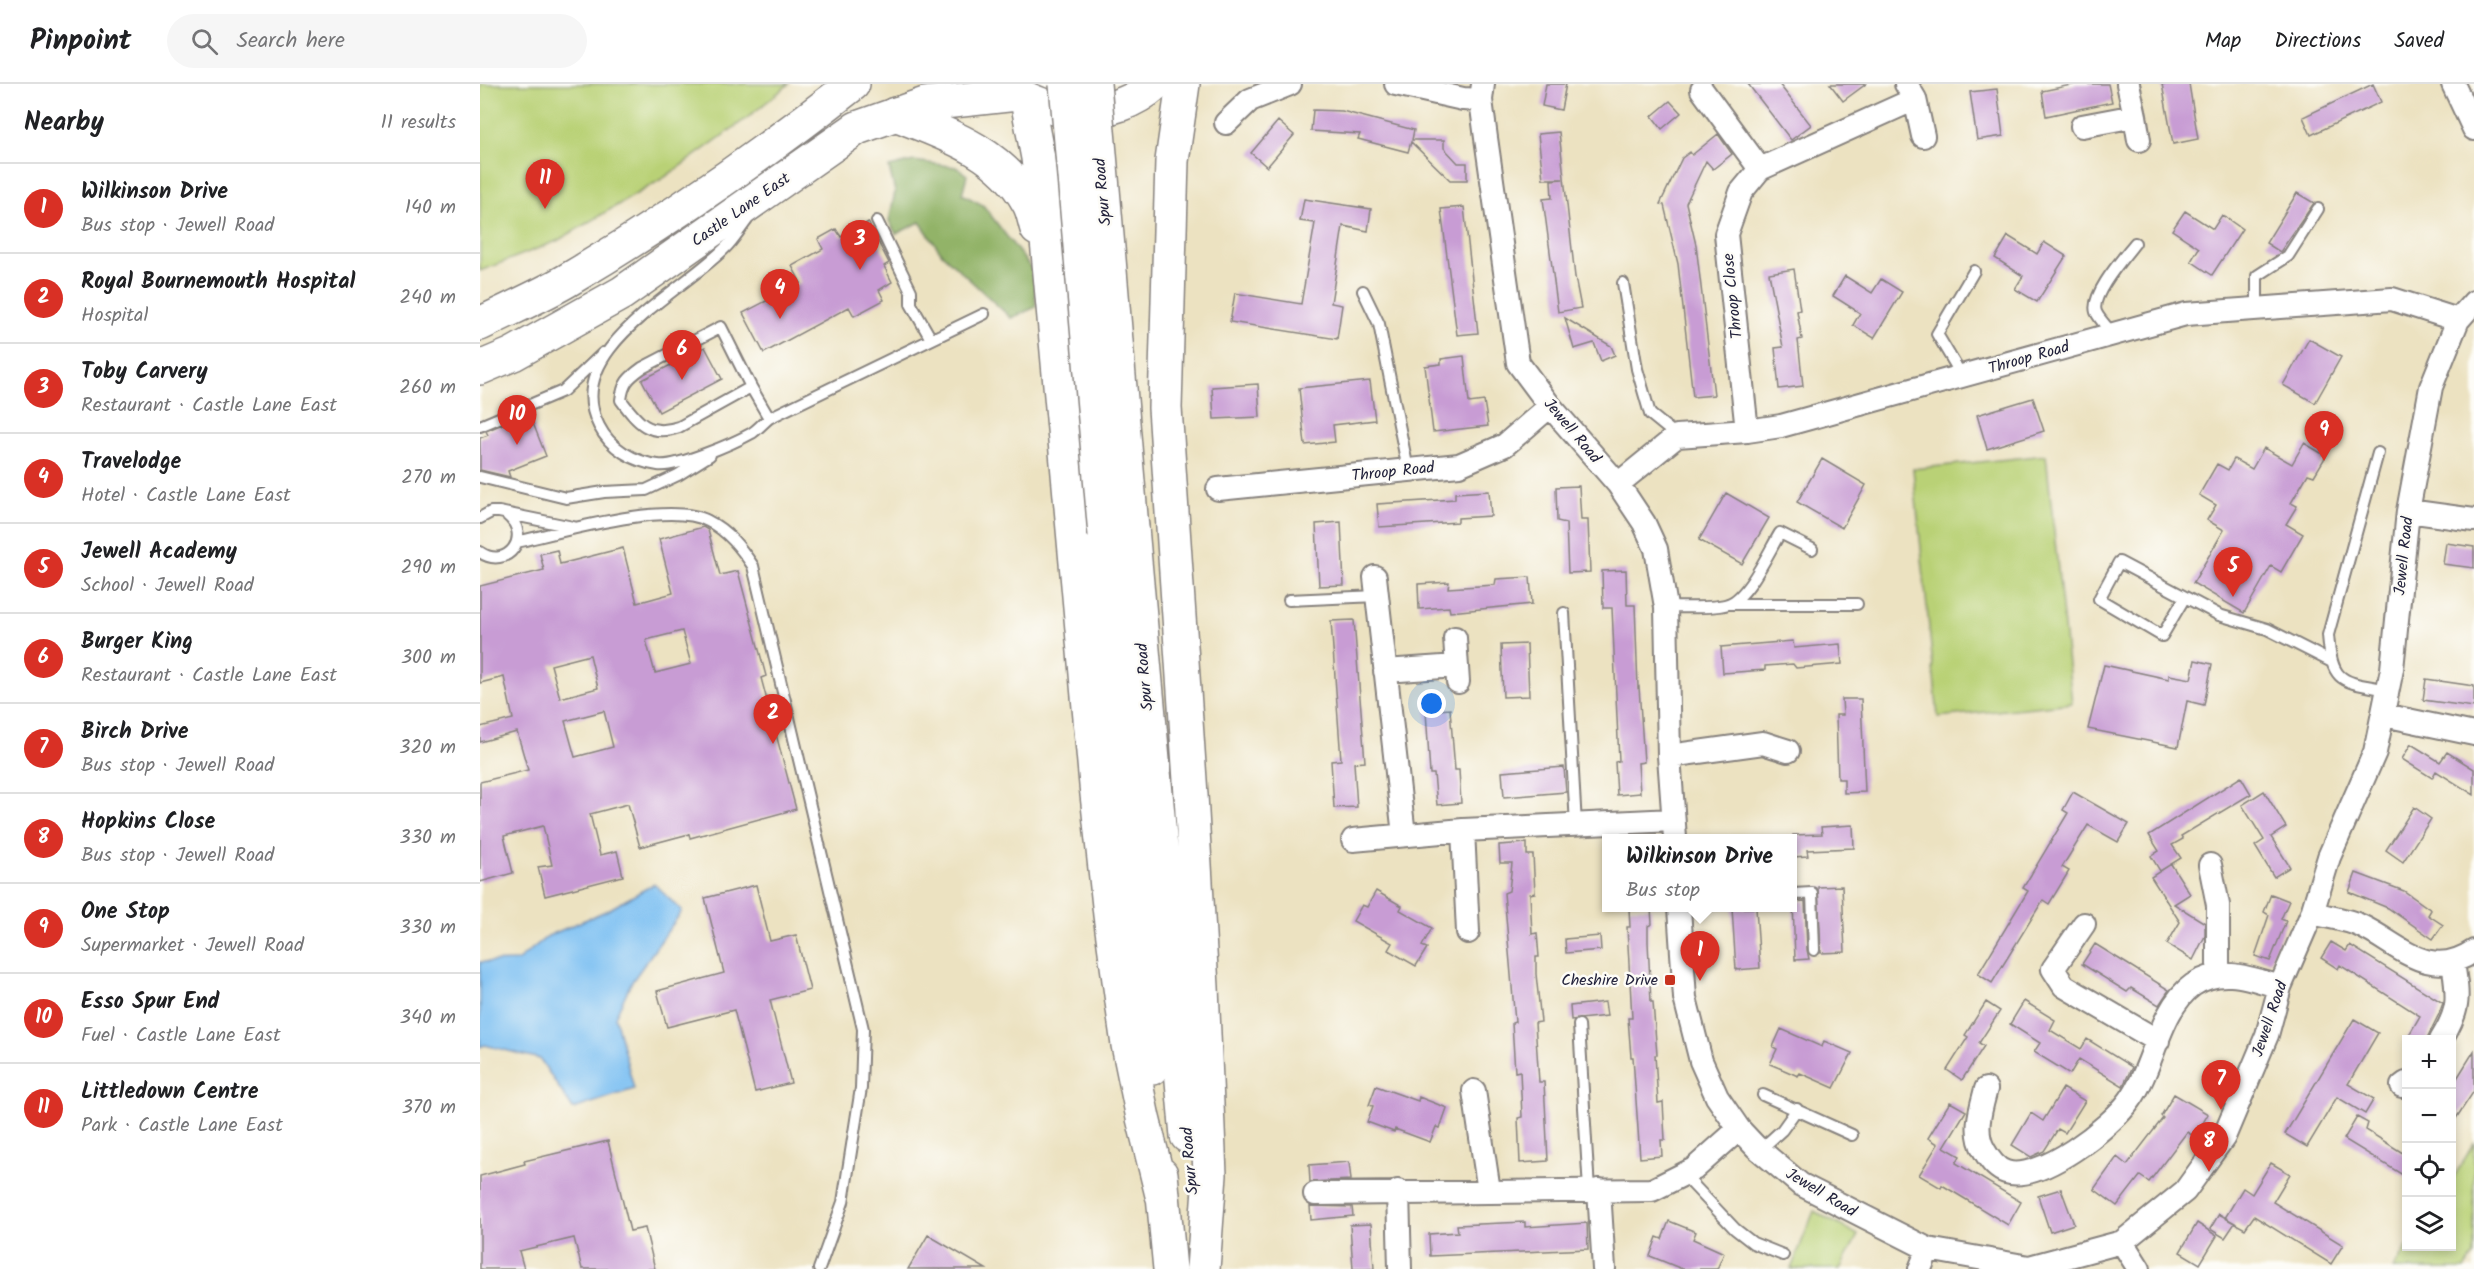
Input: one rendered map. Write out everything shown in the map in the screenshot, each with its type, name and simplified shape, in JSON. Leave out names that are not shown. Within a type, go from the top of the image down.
[{"type":"main road","points":[[480,324],[564,281],[705,193],[784,138],[853,84]]},
{"type":"main road","name":"Spur Road","points":[[1066,84],[1119,532],[1201,1269]]},
{"type":"main road","name":"Spur Road","points":[[1094,84],[1119,532],[1162,1195],[1170,1269]]},
{"type":"main road","points":[[1016,93],[1057,110],[1089,111],[1120,105],[1155,84]]},
{"type":"main road","points":[[1183,84],[1172,161],[1165,408],[1191,795],[1210,1175],[1201,1269]]},
{"type":"main road","points":[[1175,143],[1193,84]]},
{"type":"main road","points":[[1016,93],[1038,158],[1110,915],[1128,1045],[1162,1195]]},
{"type":"main road","name":"Castle Lane East","points":[[480,368],[513,354],[622,293],[857,129],[925,104],[1016,93]]},
{"type":"main road","points":[[895,114],[976,148],[1002,167],[1029,202],[1050,270]]},
{"type":"street","points":[[1226,123],[1250,100],[1290,84]]},
{"type":"street","name":"Jewell Road","points":[[1396,84],[1463,99],[1482,92],[1518,363],[1550,406],[1618,484],[1644,523],[1656,549],[1666,607],[1669,756],[1674,829]]},
{"type":"street","points":[[2128,84],[2139,140]]},
{"type":"street","points":[[2453,84],[2474,129]]},
{"type":"street","points":[[1702,90],[1760,169]]},
{"type":"street","name":"Throop Close","points":[[1747,431],[1726,234],[1742,192],[1760,169],[1910,91],[1923,136]]},
{"type":"street","points":[[2082,126],[2135,116]]},
{"type":"street","name":"Throop Road","points":[[1677,436],[1781,426],[2186,314],[2392,299],[2458,320]]},
{"type":"street","name":"Jewell Road","points":[[1679,912],[1685,998],[1701,1062],[1717,1097],[1738,1129],[1800,1184],[1924,1259],[2029,1267],[2122,1242],[2185,1191],[2224,1137],[2267,1035],[2280,987],[2312,914],[2329,857],[2375,752],[2392,669],[2408,511],[2431,387],[2458,320],[2474,302]]},
{"type":"street","name":"Throop Road","points":[[1218,489],[1459,465],[1505,445],[1550,406]]},
{"type":"street","points":[[1618,484],[1677,436]]},
{"type":"street","points":[[2408,511],[2474,520]]},
{"type":"street","points":[[1376,587],[1404,836]]},
{"type":"street","points":[[1385,671],[1458,674],[1455,638]]},
{"type":"street","points":[[2384,715],[2474,734]]},
{"type":"street","points":[[1669,756],[1763,743],[1788,752]]},
{"type":"street","points":[[1353,840],[1463,830],[1576,825],[1674,829]]},
{"type":"street","points":[[1463,830],[1468,932]]},
{"type":"street","points":[[2210,865],[2218,905],[2220,974]]},
{"type":"street","points":[[2312,914],[2360,925],[2406,954],[2434,961],[2453,962],[2474,951]]},
{"type":"street","points":[[2084,924],[2053,969],[2064,986],[2158,1041]]},
{"type":"street","points":[[2444,1035],[2456,1011],[2457,990],[2453,962]]},
{"type":"street","points":[[1986,1089],[1979,1119],[1980,1141],[1983,1149],[2003,1172],[2028,1173],[2071,1153],[2118,1116],[2132,1098],[2150,1064],[2169,1014],[2184,993],[2205,979],[2220,974],[2241,975],[2280,987]]},
{"type":"street","points":[[1474,1091],[1489,1191]]},
{"type":"street","points":[[1315,1194],[1398,1191],[1652,1190],[1694,1169],[1738,1129]]},
{"type":"street","points":[[1594,1190],[1604,1269]]},
{"type":"street","points":[[1398,1191],[1400,1269]]},
{"type":"street","points":[[2122,1242],[2139,1269]]},
{"type":"lane","points":[[480,426],[563,391],[634,324],[727,246],[771,189]]},
{"type":"lane","points":[[2257,309],[2257,276],[2288,256],[2318,209]]},
{"type":"lane","points":[[878,221],[911,291],[911,304],[932,339]]},
{"type":"lane","points":[[2113,334],[2096,311],[2096,302],[2103,285],[2134,243]]},
{"type":"lane","points":[[1962,376],[1937,334],[1974,271]]},
{"type":"lane","points":[[1623,283],[1637,369],[1650,414],[1677,436]]},
{"type":"lane","points":[[1363,291],[1379,324],[1408,470]]},
{"type":"lane","points":[[480,477],[566,498],[604,492],[646,490],[753,432],[769,418],[984,314]]},
{"type":"lane","points":[[751,387],[669,431],[655,431],[636,421],[621,400],[623,386],[642,368],[721,327],[769,418]]},
{"type":"lane","points":[[610,347],[590,395],[593,414],[603,433],[620,451],[641,461],[660,466],[715,451]]},
{"type":"lane","points":[[2378,453],[2328,635],[2330,661],[2334,671],[2352,683],[2388,690]]},
{"type":"lane","points":[[480,506],[491,512],[578,528]]},
{"type":"lane","points":[[480,518],[491,512]]},
{"type":"lane","points":[[517,542],[629,517],[674,514],[706,519],[727,534],[741,548],[753,566],[863,1029],[861,1088],[843,1202],[819,1269]]},
{"type":"lane","points":[[480,552],[488,557],[502,557],[514,548],[517,542],[517,526],[507,515]]},
{"type":"lane","points":[[1728,604],[1739,596],[1750,583],[1780,533],[1812,549]]},
{"type":"lane","points":[[2185,597],[2162,636],[2099,599],[2119,562],[2219,615],[2267,629],[2330,661]]},
{"type":"lane","points":[[1289,600],[1376,587]]},
{"type":"lane","points":[[1666,607],[1728,604],[1857,604]]},
{"type":"lane","points":[[1564,613],[1576,825]]},
{"type":"lane","points":[[1797,894],[1812,892],[1814,950]]},
{"type":"lane","points":[[1579,1025],[1594,1190]]},
{"type":"lane","points":[[1763,1095],[1852,1135]]},
{"type":"lane","points":[[1760,1150],[1782,1130],[1797,1109]]},
{"type":"lane","points":[[1683,1174],[1735,1229],[1753,1243],[1783,1255]]},
{"type":"green space","points":[[480,84],[789,84],[747,118],[665,177],[557,241],[480,271]]},
{"type":"green space","points":[[914,161],[956,167],[967,175],[962,194],[983,205],[1034,272],[1036,307],[1011,318],[942,254],[920,222],[896,234],[889,221],[895,192],[889,167]]},
{"type":"green space","points":[[2046,455],[2072,703],[1938,717],[1913,469]]},
{"type":"green space","points":[[2474,1143],[2474,1256],[2464,1269],[2393,1269],[2404,1251],[2456,1251],[2456,1173]]},
{"type":"green space","points":[[1814,1211],[1858,1235],[1840,1269],[1791,1269]]},
{"type":"water","points":[[654,884],[682,911],[631,983],[615,1017],[634,1089],[573,1109],[540,1059],[485,1045],[480,1047],[480,962],[517,961],[548,936],[608,910]]},
{"type":"building","points":[[1546,84],[1566,84],[1561,110],[1542,106]]},
{"type":"building","points":[[1748,84],[1779,84],[1811,125],[1791,140]]},
{"type":"building","points":[[1830,84],[1866,84],[1843,101]]},
{"type":"building","points":[[2076,84],[2108,84],[2112,102],[2046,116],[2042,91]]},
{"type":"building","points":[[2162,84],[2189,84],[2198,139],[2173,144]]},
{"type":"building","points":[[2373,84],[2381,102],[2311,135],[2303,117]]},
{"type":"building","points":[[1997,89],[2003,136],[1977,140],[1970,92]]},
{"type":"building","points":[[1670,101],[1681,113],[1662,129],[1652,116]]},
{"type":"building","points":[[1313,110],[1342,111],[1414,130],[1412,140],[1444,140],[1444,148],[1458,163],[1467,163],[1467,180],[1450,180],[1411,142],[1408,152],[1358,139],[1360,134],[1311,131]]},
{"type":"building","points":[[1278,121],[1294,135],[1267,167],[1251,153]]},
{"type":"building","points":[[1559,132],[1575,277],[1581,308],[1558,312],[1543,199],[1552,198],[1551,180],[1563,179],[1543,179],[1538,134]]},
{"type":"building","points":[[1718,134],[1732,154],[1713,169],[1706,161],[1686,203],[1696,245],[1714,395],[1693,397],[1678,264],[1664,205],[1660,204],[1682,158],[1690,152],[1692,155]]},
{"type":"building","points":[[2297,193],[2314,203],[2280,252],[2266,243]]},
{"type":"building","points":[[1304,199],[1371,209],[1368,231],[1343,226],[1331,303],[1342,305],[1337,339],[1230,322],[1235,293],[1301,304],[1315,223],[1300,221]]},
{"type":"building","points":[[1464,207],[1478,333],[1457,335],[1441,209]]},
{"type":"building","points":[[2185,211],[2213,229],[2222,215],[2242,229],[2212,275],[2191,261],[2199,248],[2172,230]]},
{"type":"building","points":[[868,222],[889,263],[884,266],[892,282],[879,290],[884,300],[854,316],[849,307],[764,353],[743,313],[801,283],[792,266],[823,249],[818,239],[836,229],[841,237]]},
{"type":"building","points":[[2008,236],[2037,254],[2044,242],[2066,256],[2037,302],[2015,289],[2023,276],[1995,258]]},
{"type":"building","points":[[1794,269],[1800,310],[1797,311],[1802,339],[1798,340],[1803,386],[1779,389],[1775,348],[1783,347],[1769,273]]},
{"type":"building","points":[[1845,276],[1872,293],[1881,279],[1902,292],[1874,338],[1853,325],[1860,313],[1833,296]]},
{"type":"building","points":[[1565,318],[1611,346],[1615,355],[1601,361],[1594,343],[1574,349]]},
{"type":"building","points":[[2309,339],[2341,357],[2315,403],[2283,385]]},
{"type":"building","points":[[705,347],[722,379],[659,412],[642,380]]},
{"type":"building","points":[[1464,356],[1469,403],[1484,401],[1488,426],[1433,432],[1425,366],[1441,364],[1441,359]]},
{"type":"building","points":[[1370,381],[1375,420],[1333,425],[1335,442],[1305,445],[1299,388]]},
{"type":"building","points":[[1258,384],[1260,417],[1214,419],[1212,387]]},
{"type":"building","points":[[2033,398],[2044,431],[1987,449],[1977,415]]},
{"type":"building","points":[[529,413],[546,456],[508,471],[510,477],[480,470],[480,438],[488,435],[486,431]]},
{"type":"building","points":[[2304,443],[2326,456],[2314,476],[2308,474],[2291,503],[2297,506],[2286,524],[2303,534],[2281,572],[2271,566],[2244,613],[2193,583],[2224,530],[2207,520],[2216,505],[2199,495],[2217,464],[2228,470],[2234,459],[2252,469],[2264,448],[2292,464]]},
{"type":"building","points":[[1822,459],[1866,485],[1842,528],[1797,502]]},
{"type":"building","points":[[1579,486],[1581,520],[1588,520],[1590,572],[1568,573],[1566,523],[1557,521],[1556,487]]},
{"type":"building","points":[[1489,491],[1491,516],[1458,518],[1458,522],[1379,527],[1377,504],[1455,499],[1455,493]]},
{"type":"building","points":[[1726,493],[1769,518],[1742,564],[1699,540]]},
{"type":"building","points":[[1341,522],[1344,585],[1319,586],[1316,524]]},
{"type":"building","points":[[703,527],[708,530],[720,575],[738,571],[766,676],[761,678],[796,809],[690,838],[689,834],[640,847],[628,804],[590,814],[600,855],[617,851],[623,876],[545,896],[538,867],[552,865],[543,826],[504,836],[513,873],[480,882],[480,782],[528,770],[517,732],[480,742],[480,727],[513,719],[504,677],[480,683],[480,586],[544,570],[540,554],[557,550],[560,564],[623,548],[637,603],[673,593],[659,539]],"holes":[[[682,631],[691,664],[655,673],[646,640]],[[590,655],[598,688],[560,698],[551,665]],[[604,711],[613,747],[575,757],[565,721]]]},
{"type":"building","points":[[2446,543],[2474,547],[2474,568],[2443,564]]},
{"type":"building","points":[[1626,570],[1627,605],[1635,605],[1644,762],[1638,763],[1640,793],[1617,795],[1615,762],[1619,761],[1612,608],[1603,608],[1602,571]]},
{"type":"building","points":[[1530,577],[1532,604],[1450,612],[1449,607],[1419,609],[1418,584],[1449,582],[1448,588],[1495,585],[1496,579]]},
{"type":"building","points":[[1354,620],[1365,762],[1354,763],[1357,807],[1334,808],[1331,761],[1341,760],[1331,621]]},
{"type":"building","points":[[1793,641],[1794,648],[1840,644],[1842,664],[1796,668],[1793,664],[1765,666],[1765,670],[1723,673],[1721,647]]},
{"type":"building","points":[[1527,644],[1529,696],[1503,697],[1501,645]]},
{"type":"building","points":[[2195,660],[2212,664],[2204,705],[2187,701],[2178,747],[2088,729],[2104,665],[2169,679],[2169,675],[2191,679]]},
{"type":"building","points":[[2426,679],[2474,686],[2474,707],[2423,700]]},
{"type":"building","points":[[1842,699],[1861,699],[1865,792],[1844,793],[1844,779],[1838,779],[1836,715],[1843,715]]},
{"type":"building","points":[[1450,709],[1455,770],[1459,770],[1461,803],[1437,805],[1434,774],[1430,774],[1426,711]]},
{"type":"building","points":[[2411,744],[2440,762],[2447,752],[2474,769],[2474,795],[2436,771],[2432,778],[2402,759]]},
{"type":"building","points":[[1564,767],[1566,792],[1504,797],[1502,772]]},
{"type":"building","points":[[2241,777],[2251,794],[2181,836],[2183,839],[2172,845],[2181,858],[2160,871],[2151,856],[2159,851],[2149,835]]},
{"type":"building","points":[[2264,791],[2286,827],[2271,837],[2290,867],[2274,877],[2255,846],[2264,840],[2242,805]]},
{"type":"building","points":[[2073,792],[2129,824],[2118,842],[2088,825],[2062,867],[2069,871],[2049,904],[2043,900],[1992,983],[1978,974],[2028,891],[2023,888],[2068,813],[2063,810]]},
{"type":"building","points":[[2414,807],[2431,819],[2403,862],[2386,850]]},
{"type":"building","points":[[1853,825],[1854,848],[1807,850],[1808,856],[1797,857],[1797,835],[1822,834],[1821,827]]},
{"type":"building","points":[[1527,843],[1527,855],[1533,855],[1535,893],[1530,894],[1532,934],[1537,933],[1539,957],[1536,957],[1536,974],[1541,1022],[1535,1023],[1539,1082],[1544,1082],[1548,1161],[1520,1163],[1518,1118],[1522,1117],[1520,1071],[1515,1072],[1512,1023],[1515,1022],[1504,893],[1509,891],[1512,863],[1500,863],[1499,845]]},
{"type":"building","points":[[2171,864],[2190,894],[2174,904],[2205,923],[2205,936],[2193,960],[2167,944],[2180,922],[2151,877]]},
{"type":"building","points":[[2356,873],[2404,891],[2431,910],[2428,915],[2443,925],[2433,939],[2388,908],[2349,892]]},
{"type":"building","points":[[756,885],[770,941],[796,935],[810,990],[770,1000],[791,1083],[755,1092],[734,1010],[667,1027],[657,991],[724,973],[705,898]]},
{"type":"building","points":[[1842,886],[1845,952],[1821,953],[1818,887]]},
{"type":"building","points":[[1376,891],[1402,906],[1400,910],[1432,928],[1422,946],[1427,948],[1416,966],[1388,950],[1392,943],[1353,921],[1362,905],[1367,907]]},
{"type":"building","points":[[2271,894],[2289,901],[2281,919],[2286,921],[2270,961],[2255,956],[2269,915],[2264,912]]},
{"type":"building","points":[[1805,901],[1809,959],[1795,960],[1793,912],[1797,912],[1797,902]]},
{"type":"building","points":[[1629,912],[1651,912],[1652,924],[1648,926],[1648,942],[1657,1055],[1655,1055],[1658,1103],[1663,1102],[1665,1140],[1661,1140],[1662,1156],[1640,1158],[1628,1018],[1632,1018],[1627,927],[1630,927]]},
{"type":"building","points":[[1732,912],[1756,912],[1760,968],[1736,970]]},
{"type":"building","points":[[1600,936],[1601,950],[1566,953],[1565,939]]},
{"type":"building","points":[[2331,942],[2346,951],[2350,945],[2443,1003],[2428,1035],[2409,1035],[2420,1016],[2340,965],[2338,969],[2321,958]]},
{"type":"building","points":[[2095,944],[2169,990],[2159,1005],[2131,988],[2127,992],[2082,964]]},
{"type":"building","points":[[2024,1001],[2055,1020],[2050,1030],[2081,1049],[2087,1039],[2132,1067],[2123,1086],[2079,1059],[2070,1074],[2034,1052],[2040,1043],[2010,1024]]},
{"type":"building","points":[[1605,1002],[1607,1016],[1571,1020],[1570,1006]]},
{"type":"building","points":[[1986,1002],[2000,1011],[1979,1043],[1984,1046],[1962,1080],[1947,1070]]},
{"type":"building","points":[[2354,1019],[2378,1033],[2348,1084],[2374,1099],[2365,1114],[2337,1097],[2307,1147],[2285,1134]]},
{"type":"building","points":[[1781,1029],[1822,1047],[1824,1041],[1852,1053],[1834,1088],[1800,1073],[1798,1076],[1770,1064],[1777,1049],[1773,1047]]},
{"type":"building","points":[[2474,1051],[2474,1091],[2456,1118],[2456,1089],[2456,1080]]},
{"type":"building","points":[[1376,1086],[1418,1101],[1419,1097],[1447,1108],[1440,1128],[1436,1127],[1430,1142],[1395,1129],[1394,1132],[1367,1122],[1373,1106],[1369,1105]]},
{"type":"building","points":[[2063,1088],[2085,1101],[2065,1133],[2058,1129],[2044,1151],[2031,1157],[2012,1145],[2031,1113],[2043,1121]]},
{"type":"building","points":[[2174,1094],[2208,1114],[2195,1137],[2187,1132],[2149,1182],[2140,1176],[2117,1206],[2094,1189],[2117,1157],[2127,1165],[2163,1118],[2161,1116]]},
{"type":"building","points":[[1950,1102],[1966,1111],[1944,1147],[1960,1156],[1956,1163],[2021,1202],[2008,1225],[1942,1185],[1941,1188],[1919,1175],[1938,1144],[1928,1138]]},
{"type":"building","points":[[2357,1117],[2368,1123],[2366,1130],[2402,1152],[2402,1175],[2344,1139]]},
{"type":"building","points":[[608,1141],[630,1231],[645,1228],[655,1269],[582,1269],[574,1238],[519,1251],[524,1269],[480,1269],[480,1176],[525,1164],[524,1161]]},
{"type":"building","points":[[1349,1162],[1351,1180],[1310,1182],[1309,1165]]},
{"type":"building","points":[[2271,1163],[2290,1174],[2273,1202],[2343,1245],[2331,1264],[2254,1216],[2245,1229],[2225,1218],[2243,1188],[2252,1194]]},
{"type":"building","points":[[2061,1189],[2074,1224],[2050,1232],[2038,1196]]},
{"type":"building","points":[[1310,1206],[1352,1207],[1353,1216],[1311,1220]]},
{"type":"building","points":[[2219,1214],[2235,1223],[2225,1238],[2210,1229]]},
{"type":"building","points":[[1669,1221],[1696,1232],[1693,1239],[1724,1253],[1717,1269],[1682,1269],[1650,1256],[1657,1237],[1662,1239]]},
{"type":"building","points":[[1525,1222],[1525,1227],[1587,1223],[1588,1249],[1430,1256],[1429,1234],[1458,1232],[1457,1225]]},
{"type":"building","points":[[2197,1223],[2217,1236],[2200,1264],[2180,1252]]},
{"type":"building","points":[[1371,1224],[1374,1269],[1353,1269],[1350,1225]]},
{"type":"building","points":[[928,1235],[986,1269],[908,1269]]},
{"type":"place","name":"Littledown Centre","points":[[545,209]]},
{"type":"place","name":"Toby Carvery","points":[[860,270]]},
{"type":"place","name":"Travelodge","points":[[780,319]]},
{"type":"place","name":"Burger King","points":[[682,380]]},
{"type":"place","name":"Esso Spur End","points":[[517,445]]},
{"type":"place","name":"One Stop","points":[[2324,461]]},
{"type":"place","name":"Jewell Academy","points":[[2233,597]]},
{"type":"place","name":"Royal Bournemouth Hospital","points":[[773,744]]},
{"type":"place","name":"Cheshire Drive","points":[[1670,980]]},
{"type":"place","name":"Wilkinson Drive","points":[[1700,981]]},
{"type":"place","name":"Birch Drive","points":[[2221,1110]]},
{"type":"place","name":"Hopkins Close","points":[[2209,1172]]}]
